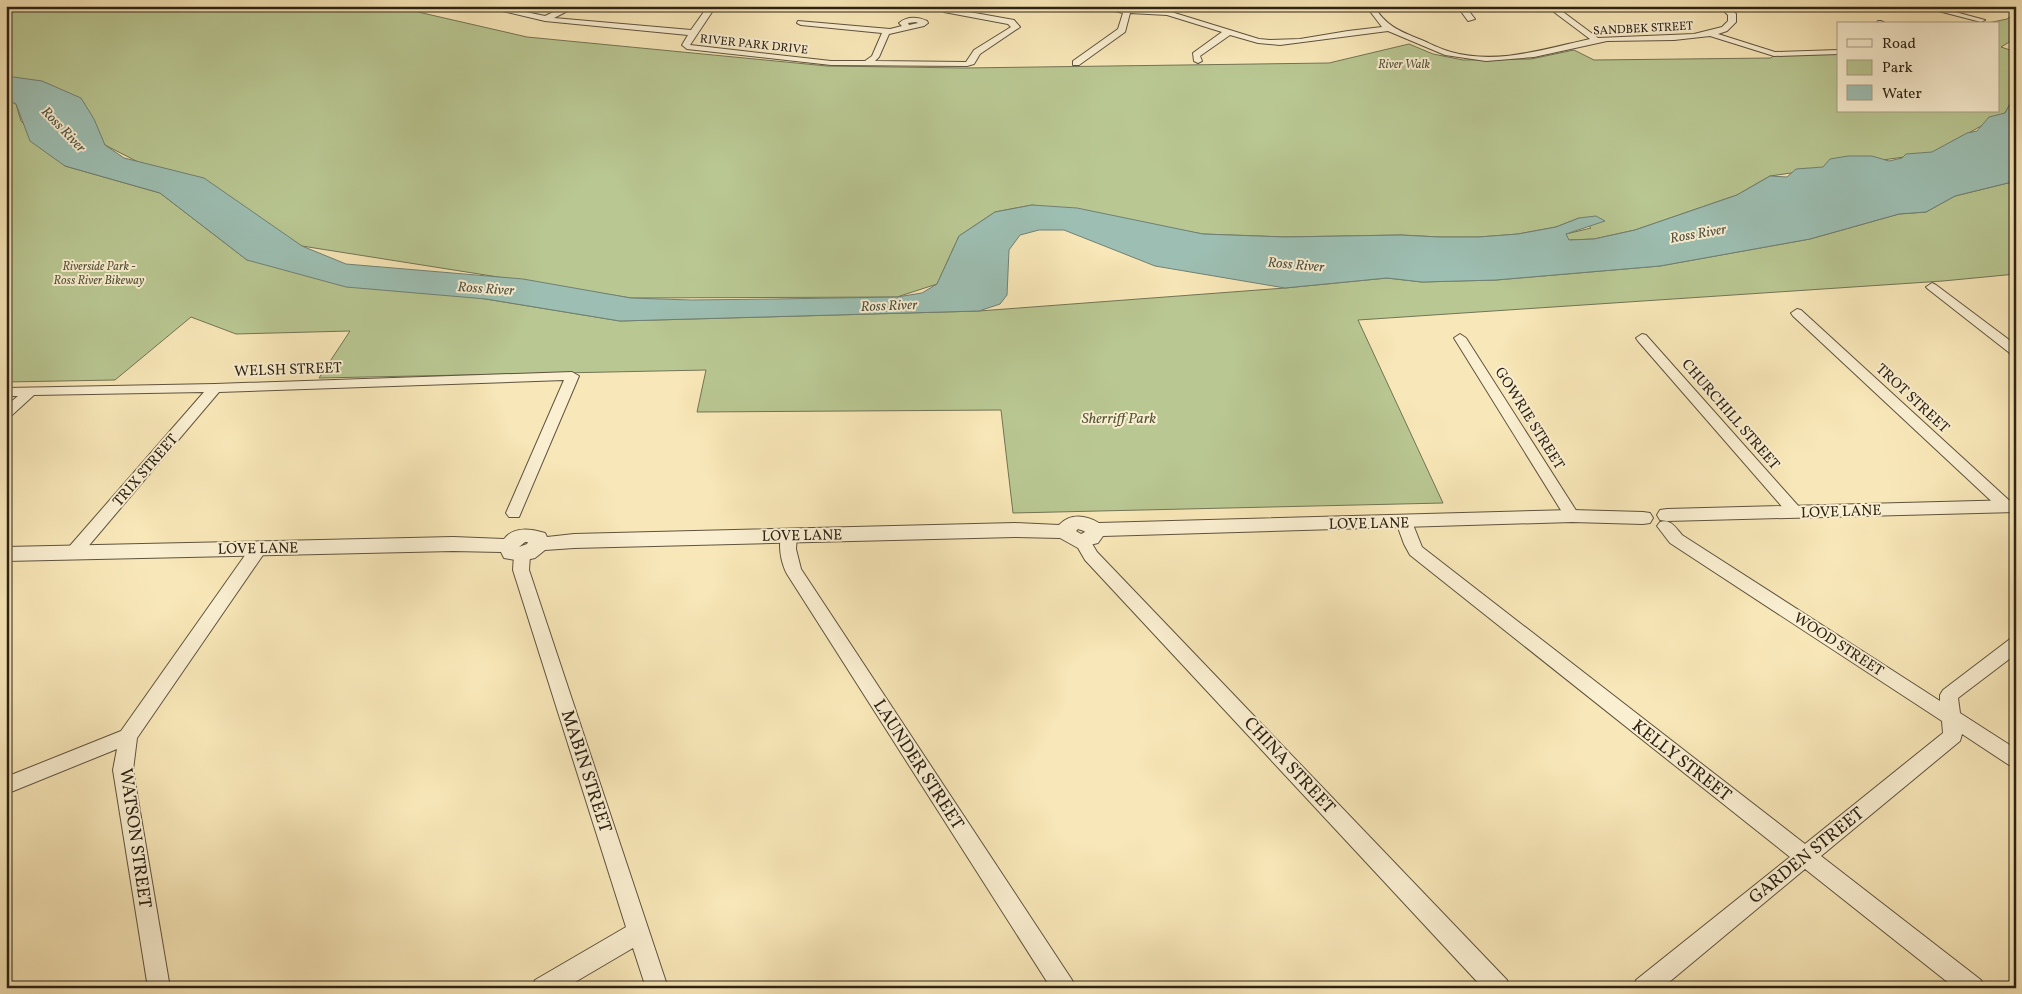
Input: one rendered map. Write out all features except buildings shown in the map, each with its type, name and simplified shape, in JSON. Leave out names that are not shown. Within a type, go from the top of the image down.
[{"type":"street","points":[[486,6],[545,19],[693,33]]},
{"type":"street","points":[[545,19],[573,6]]},
{"type":"street","name":"RIVER PARK DRIVE","points":[[712,6],[686,46],[690,49],[831,63],[868,62]]},
{"type":"street","points":[[1098,6],[1168,13],[1258,41],[1292,44],[1341,34],[1388,29]]},
{"type":"street","name":"SANDBEK STREET","points":[[1370,6],[1378,20],[1388,29],[1446,53],[1474,57],[1533,55],[1596,40],[1686,37],[1711,34],[1724,30],[1732,22],[1732,14],[1724,6]]},
{"type":"street","points":[[1382,6],[1462,7],[1471,19]]},
{"type":"street","points":[[1550,6],[1596,40]]},
{"type":"street","points":[[1923,6],[1981,20]]},
{"type":"street","points":[[1076,63],[1122,30],[1127,10]]},
{"type":"street","points":[[943,12],[1011,22],[1016,27],[977,52],[971,62],[967,64],[868,62],[875,58],[884,34],[906,26],[903,24],[906,22],[921,21],[943,12]]},
{"type":"street","points":[[800,23],[889,31]]},
{"type":"street","points":[[1198,61],[1196,55],[1218,36],[1229,32]]},
{"type":"street","points":[[1711,34],[1774,54],[1837,52]]},
{"type":"street","points":[[1932,287],[2016,351]]},
{"type":"street","name":"TROT STREET","points":[[1797,313],[2011,507]]},
{"type":"street","name":"GOWRIE STREET","points":[[1460,338],[1572,516]]},
{"type":"street","name":"CHURCHILL STREET","points":[[1642,338],[1796,513]]},
{"type":"street","name":"WELSH STREET","points":[[6,392],[215,388],[572,376],[514,513]]},
{"type":"street","name":"TRIX STREET","points":[[74,552],[215,388]]},
{"type":"street","points":[[6,413],[31,391]]},
{"type":"street","name":"LOVE LANE","points":[[6,554],[453,544],[515,550],[518,537],[528,535],[536,536],[539,544],[574,541],[1015,530],[1081,534],[1572,516],[1643,518],[1653,524],[1666,520],[1796,513],[2011,507]]},
{"type":"street","name":"WOOD STREET","points":[[1666,520],[1676,539],[2016,759]]},
{"type":"street","name":"KELLY STREET","points":[[1404,522],[1411,545],[1416,551],[1972,988]]},
{"type":"street","name":"CHINA STREET","points":[[1081,534],[1098,563],[1499,988]]},
{"type":"street","name":"LAUNDER STREET","points":[[789,535],[788,548],[793,570],[1064,988]]},
{"type":"street","name":"WATSON STREET","points":[[159,988],[122,770],[128,736],[259,548]]},
{"type":"street","name":"MABIN STREET","points":[[515,550],[657,988]]},
{"type":"street","points":[[1950,717],[1949,695],[2016,644]]},
{"type":"street","name":"GARDEN STREET","points":[[1644,988],[1953,736],[1950,717]]},
{"type":"street","points":[[6,786],[128,736]]},
{"type":"street","points":[[543,988],[639,932]]},
{"type":"green space","name":"River Walk","points":[[6,6],[392,6],[527,37],[827,66],[964,68],[1329,63],[1409,44],[1433,54],[1463,60],[1531,59],[1574,50],[1594,60],[1771,58],[1774,55],[1837,54],[1837,112],[2000,112],[2000,22],[1993,22],[2007,19],[2016,12],[2016,38],[2001,47],[2016,52],[2016,93],[2005,113],[1932,153],[1770,176],[1737,195],[1635,230],[1594,239],[1568,240],[1566,234],[1591,228],[1579,218],[1556,227],[1518,234],[1479,237],[1401,235],[1285,237],[1203,234],[1032,205],[995,212],[959,236],[937,284],[897,297],[631,298],[302,246],[105,145],[6,77]]},
{"type":"green space","name":"Riverside Park - Ross River Bikeway","points":[[6,99],[16,104],[21,121],[65,166],[160,193],[247,260],[620,321],[979,311],[1285,288],[1387,278],[1422,282],[1496,280],[1660,266],[1810,239],[1899,214],[1926,212],[1955,196],[2016,181],[2016,274],[1943,281],[1358,320],[1443,503],[1013,513],[1001,410],[697,412],[706,370],[319,378],[350,331],[236,334],[191,317],[115,380],[6,382]]},
{"type":"water","name":"Ross River","points":[[6,76],[42,81],[81,98],[94,119],[105,145],[124,158],[204,178],[302,246],[346,264],[523,279],[631,298],[691,300],[897,297],[922,293],[937,284],[959,236],[995,212],[1032,205],[1077,208],[1203,234],[1285,237],[1401,235],[1479,237],[1518,234],[1556,227],[1579,218],[1596,216],[1605,221],[1566,234],[1569,240],[1594,239],[1635,230],[1737,195],[1770,176],[1787,177],[1796,169],[1823,167],[1830,159],[1848,156],[1872,156],[1889,161],[1902,158],[1906,154],[1932,152],[1967,133],[1977,131],[1989,117],[2005,113],[2016,93],[2016,181],[1955,196],[1926,212],[1899,214],[1810,239],[1660,266],[1496,280],[1422,282],[1387,278],[1285,288],[1155,266],[1064,230],[1039,230],[1020,235],[1009,250],[1007,295],[1000,304],[979,311],[620,321],[486,299],[346,287],[247,260],[160,193],[65,166],[30,141],[16,104],[6,99]]},
{"type":"park label","name":"Sherriff Park","points":[[1119,418]]}]
